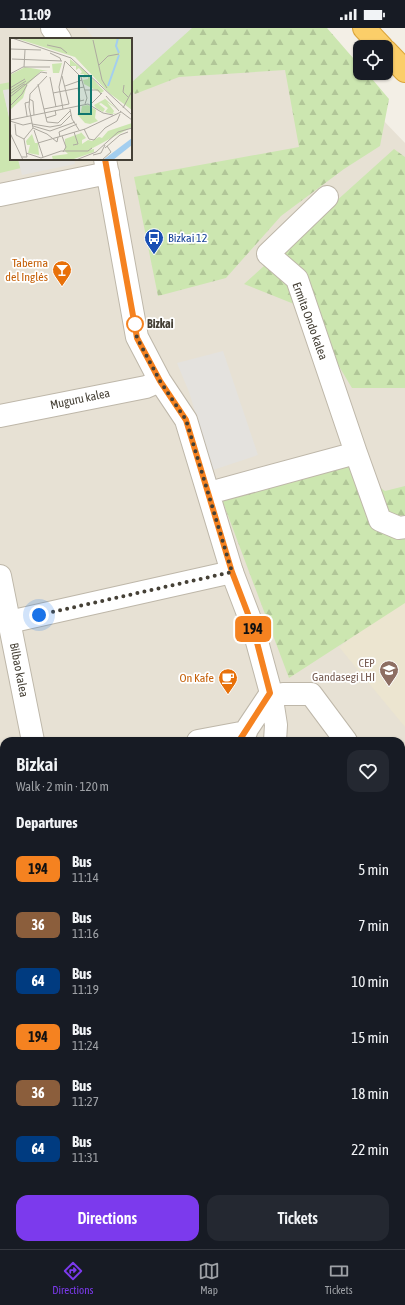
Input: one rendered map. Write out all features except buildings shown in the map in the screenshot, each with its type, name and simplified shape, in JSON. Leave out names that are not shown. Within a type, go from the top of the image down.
[{"type":"highway","points":[[364,28],[375,40]]},
{"type":"highway","points":[[393,58],[405,71]]},
{"type":"street","points":[[52,28],[59,38]]},
{"type":"street","points":[[0,196],[106,166],[137,338],[160,381],[186,420],[232,572],[277,693],[275,737]]},
{"type":"street","name":"Ermita Ondo kalea","points":[[327,197],[268,254],[297,279],[380,520],[399,528],[405,527]]},
{"type":"street","name":"Muguru kalea","points":[[0,416],[146,387],[160,381]]},
{"type":"street","points":[[209,493],[356,453]]},
{"type":"street","points":[[10,622],[232,572]]},
{"type":"street","name":"Bilbao kalea","points":[[0,576],[32,737]]},
{"type":"street","points":[[242,736],[277,693]]},
{"type":"street","points":[[277,693],[311,694],[343,737]]},
{"type":"shaded area","points":[[0,28],[272,28],[382,119],[405,143],[405,737],[0,737]]},
{"type":"shaded area","points":[[86,28],[192,28],[132,82],[132,38],[93,38]]},
{"type":"shaded area","points":[[10,89],[10,122],[3,90]]},
{"type":"shaded area","points":[[18,160],[74,160],[75,164],[22,175]]},
{"type":"shaded area","points":[[223,351],[258,455],[213,470],[189,392],[177,363]]},
{"type":"shaded area","name":"CEP Gandasegi LHI","points":[[405,596],[405,727],[339,647]]},
{"type":"green space","points":[[160,28],[327,28],[353,58],[353,80],[373,80],[389,99],[380,146],[344,169],[281,216],[226,278],[158,296],[134,177],[299,147],[285,70],[179,77],[135,94],[132,91],[132,62]]},
{"type":"green space","points":[[10,82],[10,89],[3,91],[10,122],[10,160],[18,160],[21,168],[0,173],[0,84]]},
{"type":"green space","points":[[394,149],[405,157],[405,388],[352,388],[304,308],[244,284]]},
{"type":"green space","points":[[350,466],[385,491],[405,486],[405,603],[289,678],[221,497]]},
{"type":"bus line","name":"194","points":[[105,160],[137,338],[160,381],[186,420],[232,572],[253,627],[270,693],[242,737]]},
{"type":"place","name":"Bizkai 12","points":[[154,255]]},
{"type":"place","name":"Taberna del Inglés","points":[[62,287]]},
{"type":"place","name":"Bizkai","points":[[135,324]]},
{"type":"place","name":"CEP Gandasegi LHI","points":[[389,687]]},
{"type":"place","name":"On Kafe","points":[[228,695]]},
{"type":"route","points":[[39,615],[232,572],[186,420],[160,381],[137,338],[134,322],[135,324]]}]
